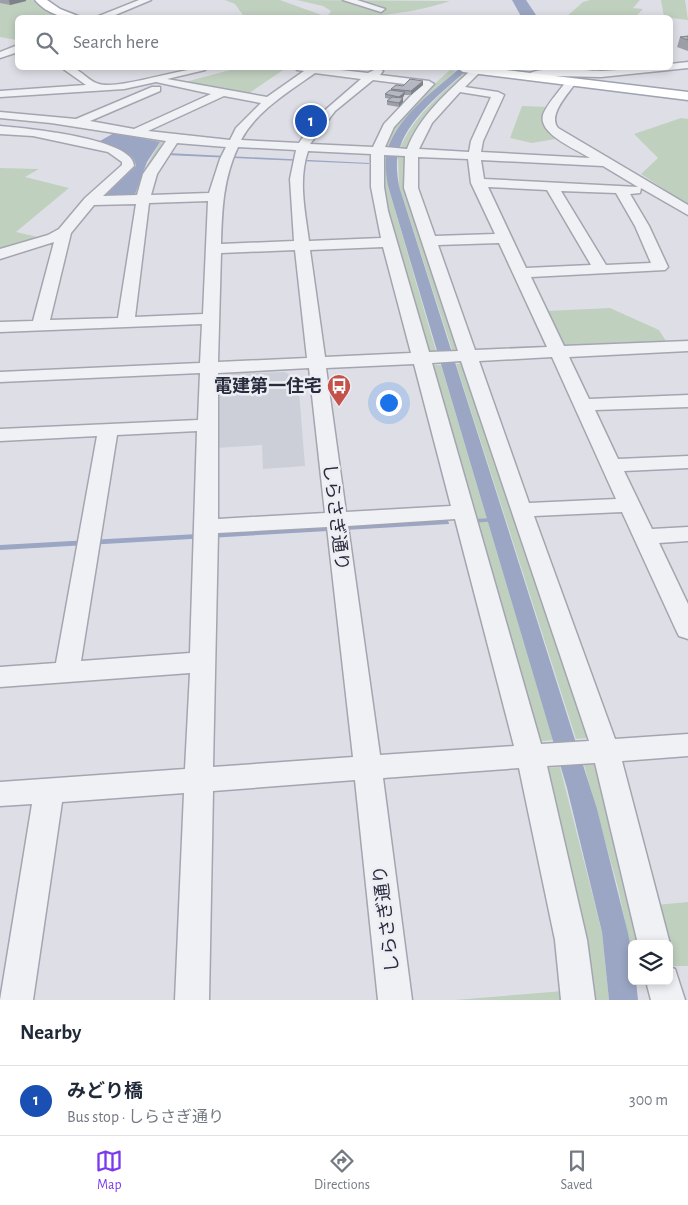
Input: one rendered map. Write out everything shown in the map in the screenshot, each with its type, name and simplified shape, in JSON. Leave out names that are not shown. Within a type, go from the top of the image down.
[{"type":"main road","points":[[40,0],[56,11],[69,15]]},
{"type":"main road","points":[[484,70],[530,76],[564,74],[688,96]]},
{"type":"street","points":[[106,15],[147,0]]},
{"type":"street","points":[[347,0],[381,9]]},
{"type":"street","points":[[0,55],[15,49]]},
{"type":"street","points":[[673,67],[688,65]]},
{"type":"street","points":[[69,70],[92,89]]},
{"type":"street","points":[[0,94],[92,89],[156,80],[194,70]]},
{"type":"street","points":[[192,1000],[215,197],[226,159],[240,131],[269,101],[305,70]]},
{"type":"street","points":[[342,70],[377,72],[429,84],[392,120],[378,151],[374,174],[389,242],[531,757],[571,940],[578,1000]]},
{"type":"street","points":[[468,70],[458,89],[427,120],[408,152],[411,188],[606,751],[653,940]]},
{"type":"street","points":[[617,70],[564,74],[549,114],[549,124],[562,137],[688,211]]},
{"type":"street","name":"しらさぎ通り","points":[[377,72],[330,112],[303,147],[299,157],[297,183],[302,245],[316,363],[368,769],[395,1000]]},
{"type":"street","points":[[156,80],[269,101]]},
{"type":"street","points":[[79,122],[170,83]]},
{"type":"street","points":[[4,130],[23,115],[92,89]]},
{"type":"street","points":[[458,89],[498,95],[477,141],[474,155],[478,183],[558,352],[627,505],[688,630]]},
{"type":"street","points":[[136,132],[221,93]]},
{"type":"street","points":[[0,115],[23,115],[79,122],[173,139],[233,144],[602,162]]},
{"type":"street","points":[[0,254],[53,238],[64,232],[90,201],[128,166],[128,161],[112,149],[60,136],[4,130]]},
{"type":"street","points":[[126,322],[143,200],[150,174],[173,139]]},
{"type":"street","points":[[478,183],[656,191]]},
{"type":"street","points":[[551,186],[601,269]]},
{"type":"street","points":[[521,273],[660,267],[642,226],[621,190]]},
{"type":"street","points":[[90,201],[215,197]]},
{"type":"street","points":[[40,326],[64,232]]},
{"type":"street","points":[[429,241],[504,238]]},
{"type":"street","points":[[214,249],[389,242]]},
{"type":"street","points":[[0,327],[212,319]]},
{"type":"street","points":[[0,377],[688,346]]},
{"type":"street","points":[[582,405],[688,401]]},
{"type":"street","points":[[1,440],[108,430],[207,425]]},
{"type":"street","points":[[68,672],[108,430]]},
{"type":"street","points":[[610,465],[688,462]]},
{"type":"street","points":[[521,510],[627,505]]},
{"type":"street","points":[[207,527],[464,512]]},
{"type":"street","points":[[643,537],[688,534]]},
{"type":"street","points":[[0,677],[203,662]]},
{"type":"street","points":[[0,794],[688,745]]},
{"type":"street","points":[[16,1000],[49,790]]},
{"type":"street","points":[[664,985],[668,1000]]},
{"type":"shaded area","points":[[285,372],[298,379],[305,466],[263,469],[262,445],[216,448],[218,374]]},
{"type":"green space","points":[[0,0],[32,0],[48,11],[58,15],[15,15],[15,40],[0,37]]},
{"type":"green space","points":[[225,0],[280,0],[321,15],[243,15],[235,4]]},
{"type":"green space","points":[[297,0],[450,1],[383,15],[328,15],[331,11],[323,6]]},
{"type":"green space","points":[[590,0],[640,0],[633,8],[643,9],[637,15],[568,15],[583,2]]},
{"type":"green space","points":[[661,0],[685,0],[688,20],[673,18],[673,15],[664,15]]},
{"type":"green space","points":[[230,70],[283,70],[245,96],[181,83]]},
{"type":"green space","points":[[450,70],[456,71],[410,114],[389,147],[382,147],[388,135],[403,115]]},
{"type":"green space","points":[[465,72],[470,72],[426,116],[413,136],[408,148],[400,148],[420,116]]},
{"type":"green space","points":[[522,106],[548,107],[561,138],[532,143],[510,138]]},
{"type":"green space","points":[[681,118],[688,119],[688,205],[641,174],[658,158],[634,134]]},
{"type":"green space","points":[[114,133],[164,141],[153,158],[138,195],[101,196],[133,163],[115,147],[83,140],[120,148],[137,163],[133,169],[140,177],[160,142]]},
{"type":"green space","points":[[379,154],[387,155],[388,186],[436,351],[425,352],[382,197]]},
{"type":"green space","points":[[398,155],[405,156],[405,183],[462,350],[452,350],[399,186]]},
{"type":"green space","points":[[0,168],[39,169],[25,177],[69,188],[16,232],[42,238],[0,251]]},
{"type":"green space","points":[[610,308],[659,330],[666,341],[562,345],[546,311]]},
{"type":"green space","points":[[466,363],[590,738],[576,739],[456,364]]},
{"type":"green space","points":[[428,365],[441,365],[553,740],[535,742]]},
{"type":"green space","points":[[600,764],[643,940],[629,940],[618,888],[584,765]]},
{"type":"green space","points":[[560,767],[602,932],[609,1000],[587,1000],[543,768]]},
{"type":"green space","points":[[688,902],[688,966],[673,966],[673,940],[668,940],[656,905]]},
{"type":"green space","points":[[563,991],[564,1000],[454,1000]]},
{"type":"water","points":[[458,70],[467,70],[420,114],[405,135],[397,157],[399,186],[597,809],[629,940],[628,985],[636,985],[638,1000],[609,1000],[602,932],[567,788],[388,186],[386,157],[388,148],[401,124],[419,104]]},
{"type":"water","points":[[55,133],[100,141],[114,133],[160,142],[147,162],[135,194],[124,197],[112,197],[105,196],[136,166],[133,158],[115,147],[88,139]]},
{"type":"water","points":[[167,153],[369,163],[369,164],[166,155]]},
{"type":"water","points":[[448,520],[449,524],[0,550],[0,545]]},
{"type":"building","points":[[688,36],[688,40],[680,37]]},
{"type":"building","points":[[410,79],[423,81],[411,91],[391,89],[396,85],[403,86]]},
{"type":"building","points":[[390,90],[405,92],[399,97],[385,94]]},
{"type":"building","points":[[392,97],[403,98],[399,103],[387,101]]},
{"type":"waterway","points":[[519,1],[528,15]]},
{"type":"waterway","points":[[473,521],[494,520]]},
{"type":"place","name":"みどり橋","points":[[311,121]]},
{"type":"place","name":"電建第一住宅","points":[[339,407]]}]
